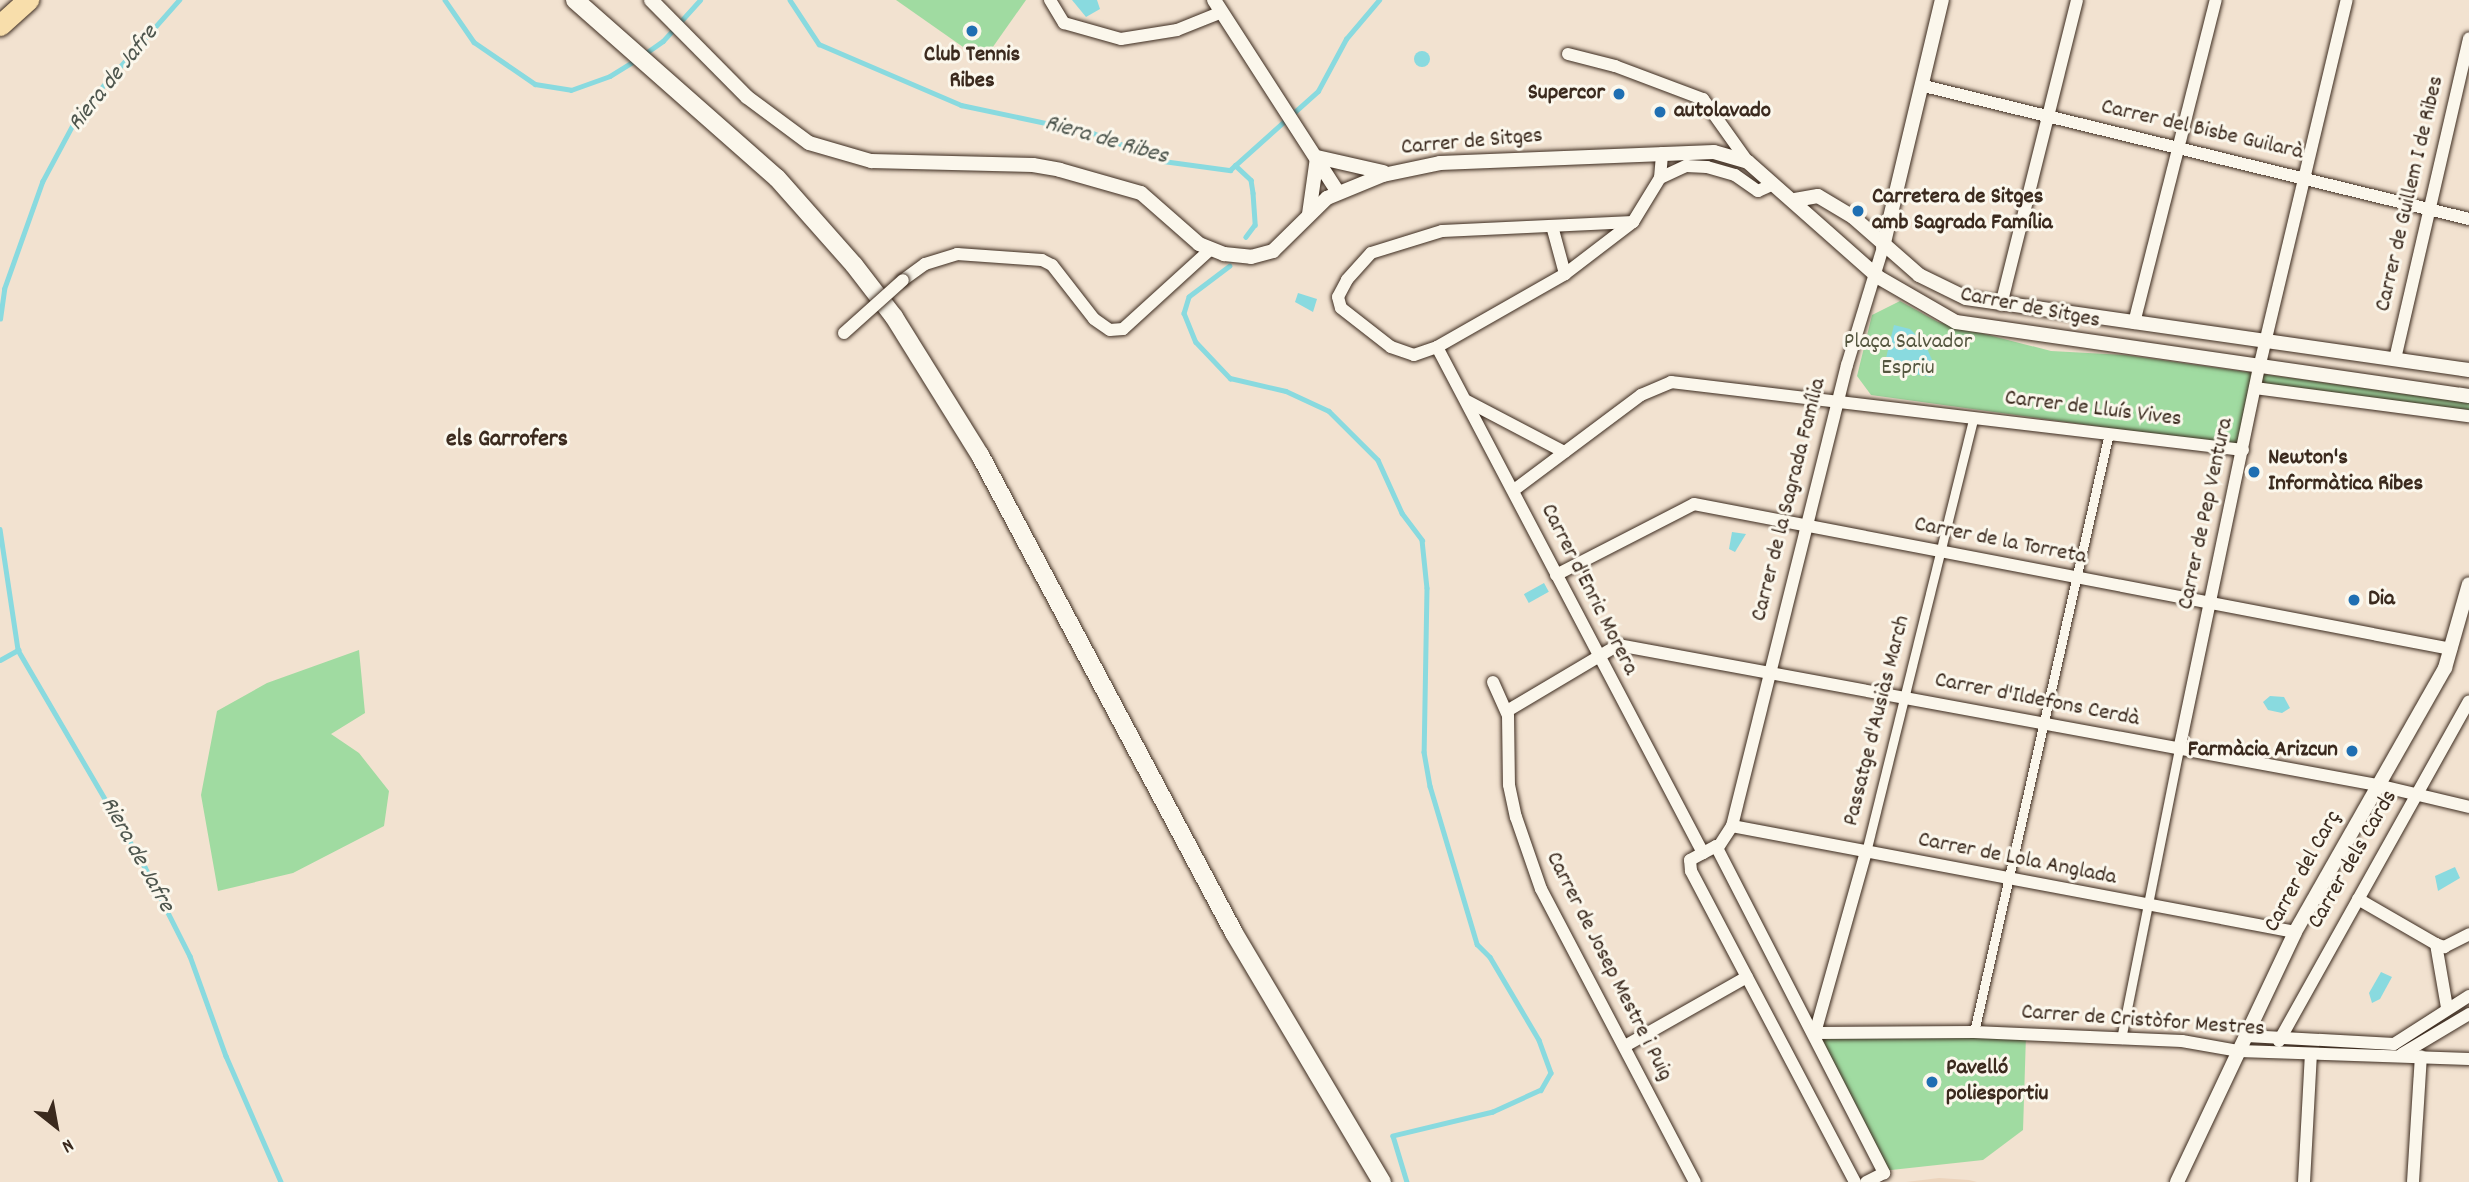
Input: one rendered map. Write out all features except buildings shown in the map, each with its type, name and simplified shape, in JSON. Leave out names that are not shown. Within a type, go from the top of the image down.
[{"type":"highway","points":[[0,24],[28,0]]},
{"type":"main road","points":[[575,0],[668,78],[777,178],[832,239],[927,367],[980,455],[1247,956],[1382,1182]]},
{"type":"street","points":[[651,0],[772,119],[809,143],[871,162],[1033,165],[1060,170],[1142,193],[1188,236],[1211,249],[1237,257],[1273,251],[1338,191],[1387,174]]},
{"type":"street","points":[[1050,0],[1063,23],[1121,39],[1177,30],[1218,6],[1338,191]]},
{"type":"street","name":"Carrer de la Sagrada Família","points":[[1719,846],[1732,826],[1864,301],[1878,277],[1942,0]]},
{"type":"street","points":[[2001,305],[2077,0]]},
{"type":"street","points":[[2134,324],[2216,0]]},
{"type":"street","name":"Carrer de Pep Ventura","points":[[2121,1039],[2259,368],[2347,0]]},
{"type":"street","name":"Carrer de Guillem I de Ribes","points":[[2395,359],[2469,38]]},
{"type":"street","points":[[1568,54],[1615,66],[1703,99],[1748,162]]},
{"type":"street","name":"Carrer del Bisbe Guilarà","points":[[1924,86],[2306,177],[2469,219]]},
{"type":"street","name":"Carrer de Sitges","points":[[1387,174],[1440,163],[1714,152],[1748,162],[1795,200],[1878,277],[1956,322],[2026,335],[2469,397]]},
{"type":"street","points":[[1633,222],[1442,231],[1371,253],[1338,298],[1341,308],[1391,346],[1414,355],[1437,347],[1565,274],[1633,222],[1660,178],[1661,153]]},
{"type":"street","points":[[1317,158],[1387,174]]},
{"type":"street","points":[[1309,215],[1317,158]]},
{"type":"street","points":[[1660,178],[1686,166],[1707,167],[1735,175],[1758,191],[1774,184]]},
{"type":"street","points":[[1795,200],[1818,196],[1853,217],[1884,247],[1948,290],[2001,305],[2134,324],[2267,338],[2469,370]]},
{"type":"street","points":[[1552,226],[1565,274]]},
{"type":"street","points":[[844,333],[902,280],[925,264],[957,254],[1042,260],[1052,265],[1094,319],[1110,330],[1123,329],[1211,249]]},
{"type":"street","name":"Carrer d'Enric Morera","points":[[1437,347],[1703,853]]},
{"type":"street","name":"Carrer de Lluís Vives","points":[[1514,490],[1641,395],[1671,382],[2243,450]]},
{"type":"street","points":[[2255,388],[2469,416]]},
{"type":"street","points":[[1467,401],[1564,452]]},
{"type":"street","name":"Passatge d'Ausiàs March","points":[[1815,1033],[1866,852],[1943,552],[1974,417]]},
{"type":"street","points":[[1974,1032],[2109,433]]},
{"type":"street","name":"Carrer de la Torreta","points":[[1556,575],[1693,504],[2209,605],[2451,649]]},
{"type":"street","name":"Carrer del Carç","points":[[2177,1182],[2295,932],[2445,668],[2469,584]]},
{"type":"street","name":"Carrer d'Ildefons Cerdà","points":[[1507,711],[1600,660],[1618,645],[1772,671],[2179,750],[2377,785],[2469,807]]},
{"type":"street","name":"Carrer de Josep Mestre i Puig","points":[[1493,682],[1507,711],[1508,785],[1523,844],[1541,889],[1695,1182]]},
{"type":"street","name":"Carrer dels Cards","points":[[2279,1041],[2469,701]]},
{"type":"street","name":"Carrer de Lola Anglada","points":[[1732,826],[2295,932]]},
{"type":"street","points":[[1855,1182],[1688,863],[1719,846],[1884,1173],[1866,1182]]},
{"type":"street","points":[[2358,899],[2444,947],[2469,934]]},
{"type":"street","points":[[2436,943],[2447,1009]]},
{"type":"street","points":[[1625,1046],[1746,977]]},
{"type":"street","points":[[2247,1036],[2279,1041],[2394,1044],[2469,996]]},
{"type":"street","points":[[2402,1054],[2469,1014]]},
{"type":"street","name":"Carrer de Cristòfor Mestres","points":[[1815,1033],[1974,1032],[2182,1041],[2239,1051],[2402,1054],[2469,1059]]},
{"type":"street","points":[[2304,1182],[2311,1054]]},
{"type":"street","points":[[2413,1182],[2421,1056]]},
{"type":"shaded area","points":[[1939,1178],[1969,1180],[1977,1182],[1906,1182]]},
{"type":"green space","name":"Club Tennis Ribes","points":[[896,0],[1026,0],[983,61]]},
{"type":"green space","name":"Plaça Salvador Espriu","points":[[1900,301],[1938,322],[2051,351],[2125,355],[2254,373],[2240,446],[1871,395],[1857,376],[1872,315]]},
{"type":"green space","points":[[2262,374],[2469,403],[2469,412],[2260,385]]},
{"type":"green space","points":[[359,650],[365,713],[331,734],[359,753],[389,791],[384,826],[293,873],[218,891],[201,795],[217,711],[267,683]]},
{"type":"green space","name":"Pavelló poliesportiu","points":[[1815,1033],[2026,1034],[2023,1130],[1983,1160],[1882,1171]]},
{"type":"water","points":[[1072,0],[1097,0],[1100,9],[1086,17]]},
{"type":"water","points":[[1419,51],[1425,51],[1430,59],[1428,65],[1419,67],[1414,62],[1414,56]]},
{"type":"water","points":[[1298,293],[1317,299],[1313,312],[1295,302]]},
{"type":"water","points":[[1894,325],[1910,329],[1925,344],[1933,362],[1932,377],[1902,372],[1886,358]]},
{"type":"water","points":[[1732,532],[1746,534],[1735,552],[1729,549]]},
{"type":"water","points":[[1544,583],[1549,592],[1529,603],[1524,594]]},
{"type":"water","points":[[2270,696],[2284,697],[2290,708],[2282,713],[2268,710],[2263,702]]},
{"type":"water","points":[[2455,867],[2460,878],[2438,891],[2435,876]]},
{"type":"water","points":[[2381,972],[2392,977],[2380,999],[2372,1003],[2369,993]]},
{"type":"waterway","name":"Riera de Jafre","points":[[0,319],[4,289],[42,182],[79,113],[179,0]]},
{"type":"waterway","name":"Riera de Jafre","points":[[445,0],[474,42],[535,84],[571,90],[610,76],[636,60]]},
{"type":"waterway","name":"Riera de Jafre","points":[[643,55],[663,41],[700,0]]},
{"type":"waterway","name":"Riera de Ribes","points":[[790,0],[819,44],[961,105],[1093,133],[1163,161],[1230,170],[1318,91],[1346,39],[1379,0]]},
{"type":"waterway","points":[[1235,165],[1251,180],[1253,193],[1255,225],[1246,237]]},
{"type":"waterway","points":[[1230,266],[1189,297],[1184,313],[1196,342],[1230,378],[1286,391],[1329,411],[1378,460],[1402,513],[1422,540],[1427,588],[1424,752],[1430,786],[1477,944],[1490,957],[1539,1040],[1551,1073],[1541,1090],[1493,1112],[1393,1136],[1407,1182]]},
{"type":"waterway","name":"Riera de Jafre","points":[[0,529],[18,650],[145,867],[190,956],[226,1056],[281,1182]]},
{"type":"waterway","points":[[0,660],[18,650]]},
{"type":"place","name":"Club Tennis Ribes","points":[[972,31]]},
{"type":"place","name":"Supercor","points":[[1619,94]]},
{"type":"place","name":"autolavado","points":[[1660,112]]},
{"type":"place","name":"Carretera de Sitges amb Sagrada Família","points":[[1858,211]]},
{"type":"place","name":"Newton's Informàtica Ribes","points":[[2254,472]]},
{"type":"place","name":"Dia","points":[[2354,600]]},
{"type":"place","name":"Farmàcia Arizcun","points":[[2352,751]]},
{"type":"place","name":"Pavelló poliesportiu","points":[[1932,1082]]},
{"type":"district","name":"els Garrofers","points":[[507,441]]}]
